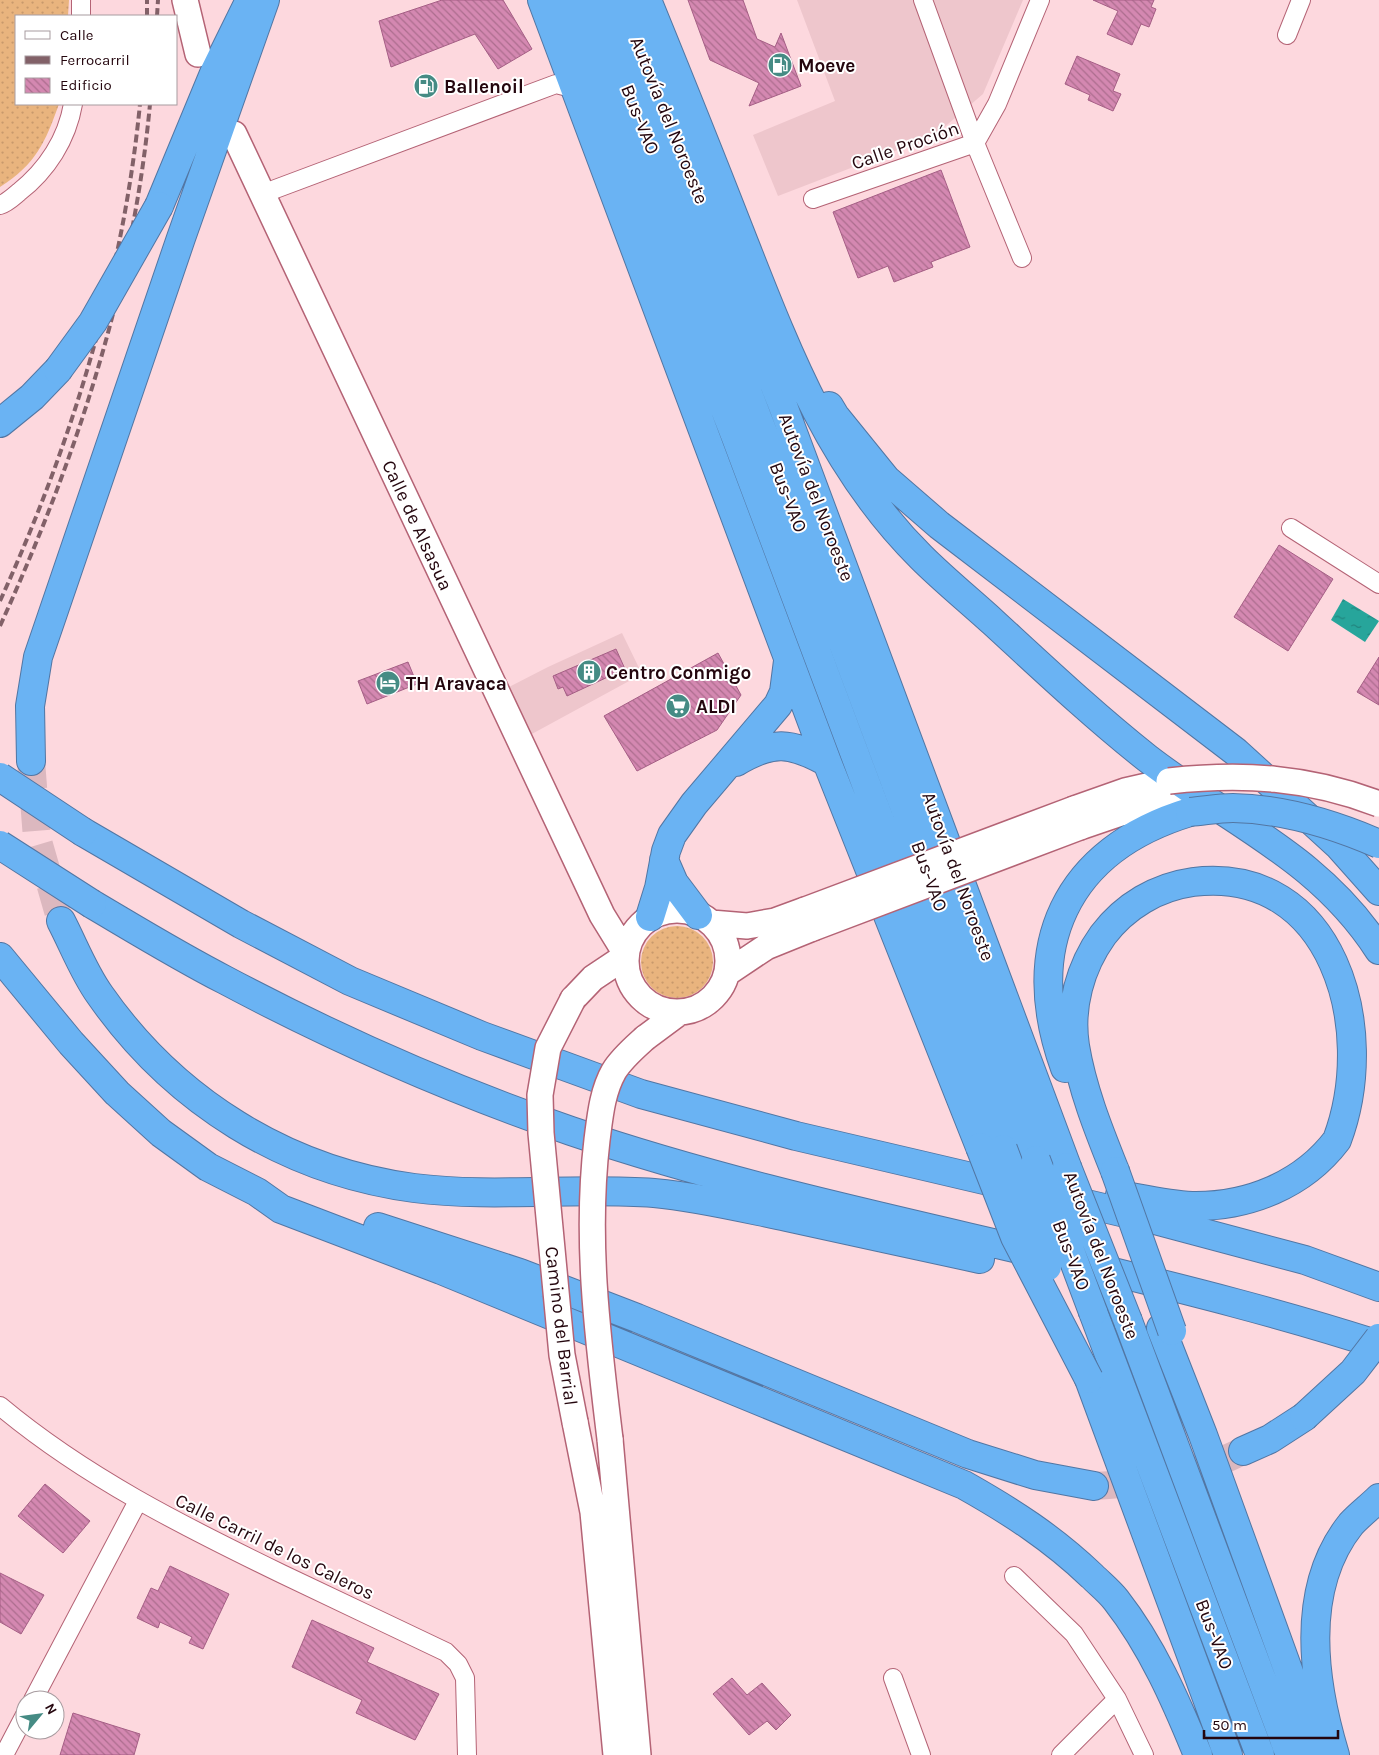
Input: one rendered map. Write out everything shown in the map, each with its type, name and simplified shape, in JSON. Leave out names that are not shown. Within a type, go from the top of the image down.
[{"type":"highway","points":[[0,423],[32,397],[58,370],[93,322],[159,206],[207,62],[237,0]]},
{"type":"highway","points":[[207,62],[250,0]]},
{"type":"highway","points":[[31,761],[30,706],[38,657],[181,238],[266,0]]},
{"type":"highway","points":[[542,0],[582,102],[827,762],[1089,1379],[1228,1755]]},
{"type":"highway","points":[[565,0],[724,407],[992,1148]]},
{"type":"highway","name":"Bus-VAO","points":[[593,0],[700,265],[778,467],[1260,1755]]},
{"type":"highway","name":"Autovía del Noroeste","points":[[622,0],[786,415],[1290,1755]]},
{"type":"highway","points":[[647,0],[795,369],[835,447],[883,516],[921,557],[1113,730],[1150,760],[1270,840],[1318,878],[1358,919],[1379,950]]},
{"type":"highway","points":[[661,0],[796,337],[834,416],[886,479],[939,525],[1236,752],[1339,846],[1379,891]]},
{"type":"highway","points":[[646,920],[660,888],[668,842],[682,819],[778,705],[784,692],[788,660]]},
{"type":"highway","points":[[724,769],[748,754],[772,746],[794,746],[827,762]]},
{"type":"highway","points":[[0,777],[83,832],[241,924],[350,981],[482,1036],[641,1094],[796,1136],[1155,1220],[1305,1260],[1379,1287]]},
{"type":"highway","points":[[1319,1755],[1203,1435],[1188,1375],[1167,1329],[1109,1171],[1062,1058],[1050,1005],[1048,958],[1062,914],[1080,881],[1098,862],[1136,833],[1162,821],[1181,797],[1233,808],[1299,817],[1332,825],[1379,844]]},
{"type":"highway","points":[[0,845],[92,904],[223,979],[327,1032],[459,1089],[571,1131],[768,1189],[1204,1294],[1318,1325],[1379,1346]]},
{"type":"highway","points":[[664,860],[674,882],[705,919]]},
{"type":"highway","points":[[796,1136],[1190,1206],[1236,1202],[1256,1197],[1284,1186],[1314,1165],[1345,1130],[1363,1090],[1371,1051],[1371,1031],[1362,988],[1337,944],[1308,913],[1293,902],[1274,892],[1225,880],[1181,884],[1141,900],[1122,913],[1096,946],[1078,983],[1075,1044],[1083,1080],[1109,1171]]},
{"type":"highway","points":[[61,922],[99,994],[135,1039],[179,1084],[231,1123],[290,1154],[354,1176],[416,1188],[654,1193],[746,1208],[1012,1266],[1204,1294]]},
{"type":"highway","points":[[0,957],[71,1043],[117,1093],[160,1133],[208,1167],[257,1192],[281,1208],[441,1270],[964,1485],[1015,1513],[1066,1551],[1116,1599],[1149,1649],[1179,1710],[1198,1755]]},
{"type":"highway","points":[[257,1192],[287,1198],[520,1273],[637,1318],[968,1454],[1035,1475],[1094,1486]]},
{"type":"highway","points":[[1243,1451],[1270,1439],[1304,1417],[1353,1372],[1379,1338]]},
{"type":"highway","points":[[1335,1755],[1316,1665],[1315,1613],[1328,1564],[1351,1524],[1379,1498]]},
{"type":"main road","points":[[184,0],[207,62]]},
{"type":"main road","name":"Calle de Alsasua","points":[[234,134],[602,915],[626,955]]},
{"type":"main road","points":[[1181,797],[1213,776],[1244,776],[1314,784],[1348,792],[1379,804]]},
{"type":"main road","points":[[727,973],[809,919],[1077,818],[1121,813],[1181,797],[1231,797],[1287,804],[1334,814],[1379,829]]},
{"type":"main road","points":[[602,915],[622,924],[646,920],[659,913],[679,910],[705,919],[748,926],[775,921],[809,919]]},
{"type":"main road","points":[[646,920],[635,932],[626,955],[630,981],[640,996],[662,1010],[680,1012],[701,1006],[710,1000],[718,992],[727,973],[726,946],[705,919]]},
{"type":"main road","name":"Camino del Barrial","points":[[616,1755],[593,1512],[562,1355],[540,1133],[540,1095],[548,1048],[557,1027],[573,999],[593,978],[626,955]]},
{"type":"main road","name":"Camino del Barrial","points":[[638,1755],[591,1246],[595,1158],[601,1108],[614,1071],[645,1038],[680,1012]]},
{"type":"street","points":[[81,15],[82,0]]},
{"type":"street","points":[[923,0],[975,143],[1022,258]]},
{"type":"street","name":"Calle Proción","points":[[813,199],[975,143],[997,104],[1040,0]]},
{"type":"street","points":[[1287,35],[1301,0]]},
{"type":"street","points":[[262,194],[521,96],[560,85],[574,92],[582,102]]},
{"type":"street","points":[[0,205],[38,176],[59,145],[71,116],[73,105]]},
{"type":"street","points":[[1291,528],[1379,584]]},
{"type":"street","name":"Calle Carril de los Caleros","points":[[0,1406],[34,1434],[138,1502],[202,1536],[446,1652],[458,1664],[465,1678],[467,1755]]},
{"type":"street","points":[[38,1690],[138,1502]]},
{"type":"street","points":[[1014,1576],[1074,1634],[1118,1699],[1144,1755]]},
{"type":"street","points":[[893,1678],[921,1755]]},
{"type":"street","points":[[1061,1755],[1118,1699]]},
{"type":"street","points":[[4,1755],[15,1734]]},
{"type":"shaded area","points":[[0,0],[69,0],[68,15],[15,15],[15,105],[59,105],[38,152],[22,170],[0,187]]},
{"type":"shaded area","points":[[797,0],[1023,0],[983,94],[934,136],[778,196],[753,135],[835,101]]},
{"type":"shaded area","points":[[622,633],[642,674],[530,735],[509,687]]},
{"type":"shaded area","points":[[684,926],[703,936],[711,948],[713,962],[711,976],[703,988],[691,996],[670,998],[651,988],[643,976],[641,955],[651,936],[663,928]]},
{"type":"water","points":[[1343,599],[1379,621],[1365,642],[1331,620]]},
{"type":"building","points":[[442,0],[503,0],[532,49],[498,69],[475,34],[391,67],[379,21]]},
{"type":"building","points":[[688,0],[743,0],[757,39],[775,47],[781,33],[801,86],[749,106],[759,83],[710,60]]},
{"type":"building","points":[[1093,0],[1154,0],[1151,7],[1156,9],[1149,27],[1141,24],[1132,45],[1107,34],[1118,11]]},
{"type":"building","points":[[1077,56],[1120,74],[1113,91],[1121,94],[1113,111],[1088,100],[1090,95],[1065,84]]},
{"type":"building","points":[[941,170],[970,247],[931,262],[933,267],[894,282],[888,266],[858,278],[833,212]]},
{"type":"building","points":[[1279,545],[1333,579],[1288,651],[1234,617]]},
{"type":"building","name":"Centro Conmigo","points":[[616,649],[625,669],[567,696],[563,687],[558,689],[553,676]]},
{"type":"building","name":"ALDI","points":[[718,653],[741,695],[717,730],[637,771],[604,716]]},
{"type":"building","points":[[1379,657],[1379,705],[1357,692]]},
{"type":"building","name":"TH Aravaca","points":[[408,662],[417,684],[367,704],[358,681]]},
{"type":"building","points":[[45,1484],[90,1521],[63,1553],[18,1516]]},
{"type":"building","points":[[170,1566],[229,1594],[203,1649],[189,1643],[192,1637],[160,1622],[158,1628],[137,1618],[151,1588],[158,1591]]},
{"type":"building","points":[[0,1573],[44,1595],[21,1634],[0,1622]]},
{"type":"building","points":[[312,1620],[374,1648],[367,1662],[439,1694],[415,1740],[356,1713],[362,1700],[292,1667]]},
{"type":"building","points":[[732,1678],[747,1695],[762,1683],[791,1715],[776,1730],[767,1721],[749,1735],[713,1694]]},
{"type":"building","points":[[73,1713],[140,1734],[134,1755],[60,1755]]},
{"type":"tunnel","points":[[31,761],[37,838],[61,921]]},
{"type":"tunnel","points":[[1094,1486],[1133,1483],[1189,1472],[1243,1451]]},
{"type":"railway","points":[[147,0],[147,15]]},
{"type":"railway","points":[[157,15],[158,0]]},
{"type":"railway","points":[[0,601],[50,481],[91,358],[121,232],[132,169],[140,105]]},
{"type":"railway","points":[[0,626],[53,500],[97,371],[115,306],[130,239],[142,172],[150,105]]},
{"type":"place","name":"Moeve","points":[[780,65]]},
{"type":"place","name":"Ballenoil","points":[[426,86]]},
{"type":"place","name":"Centro Conmigo","points":[[589,672]]},
{"type":"place","name":"TH Aravaca","points":[[388,683]]},
{"type":"place","name":"ALDI","points":[[678,706]]}]
